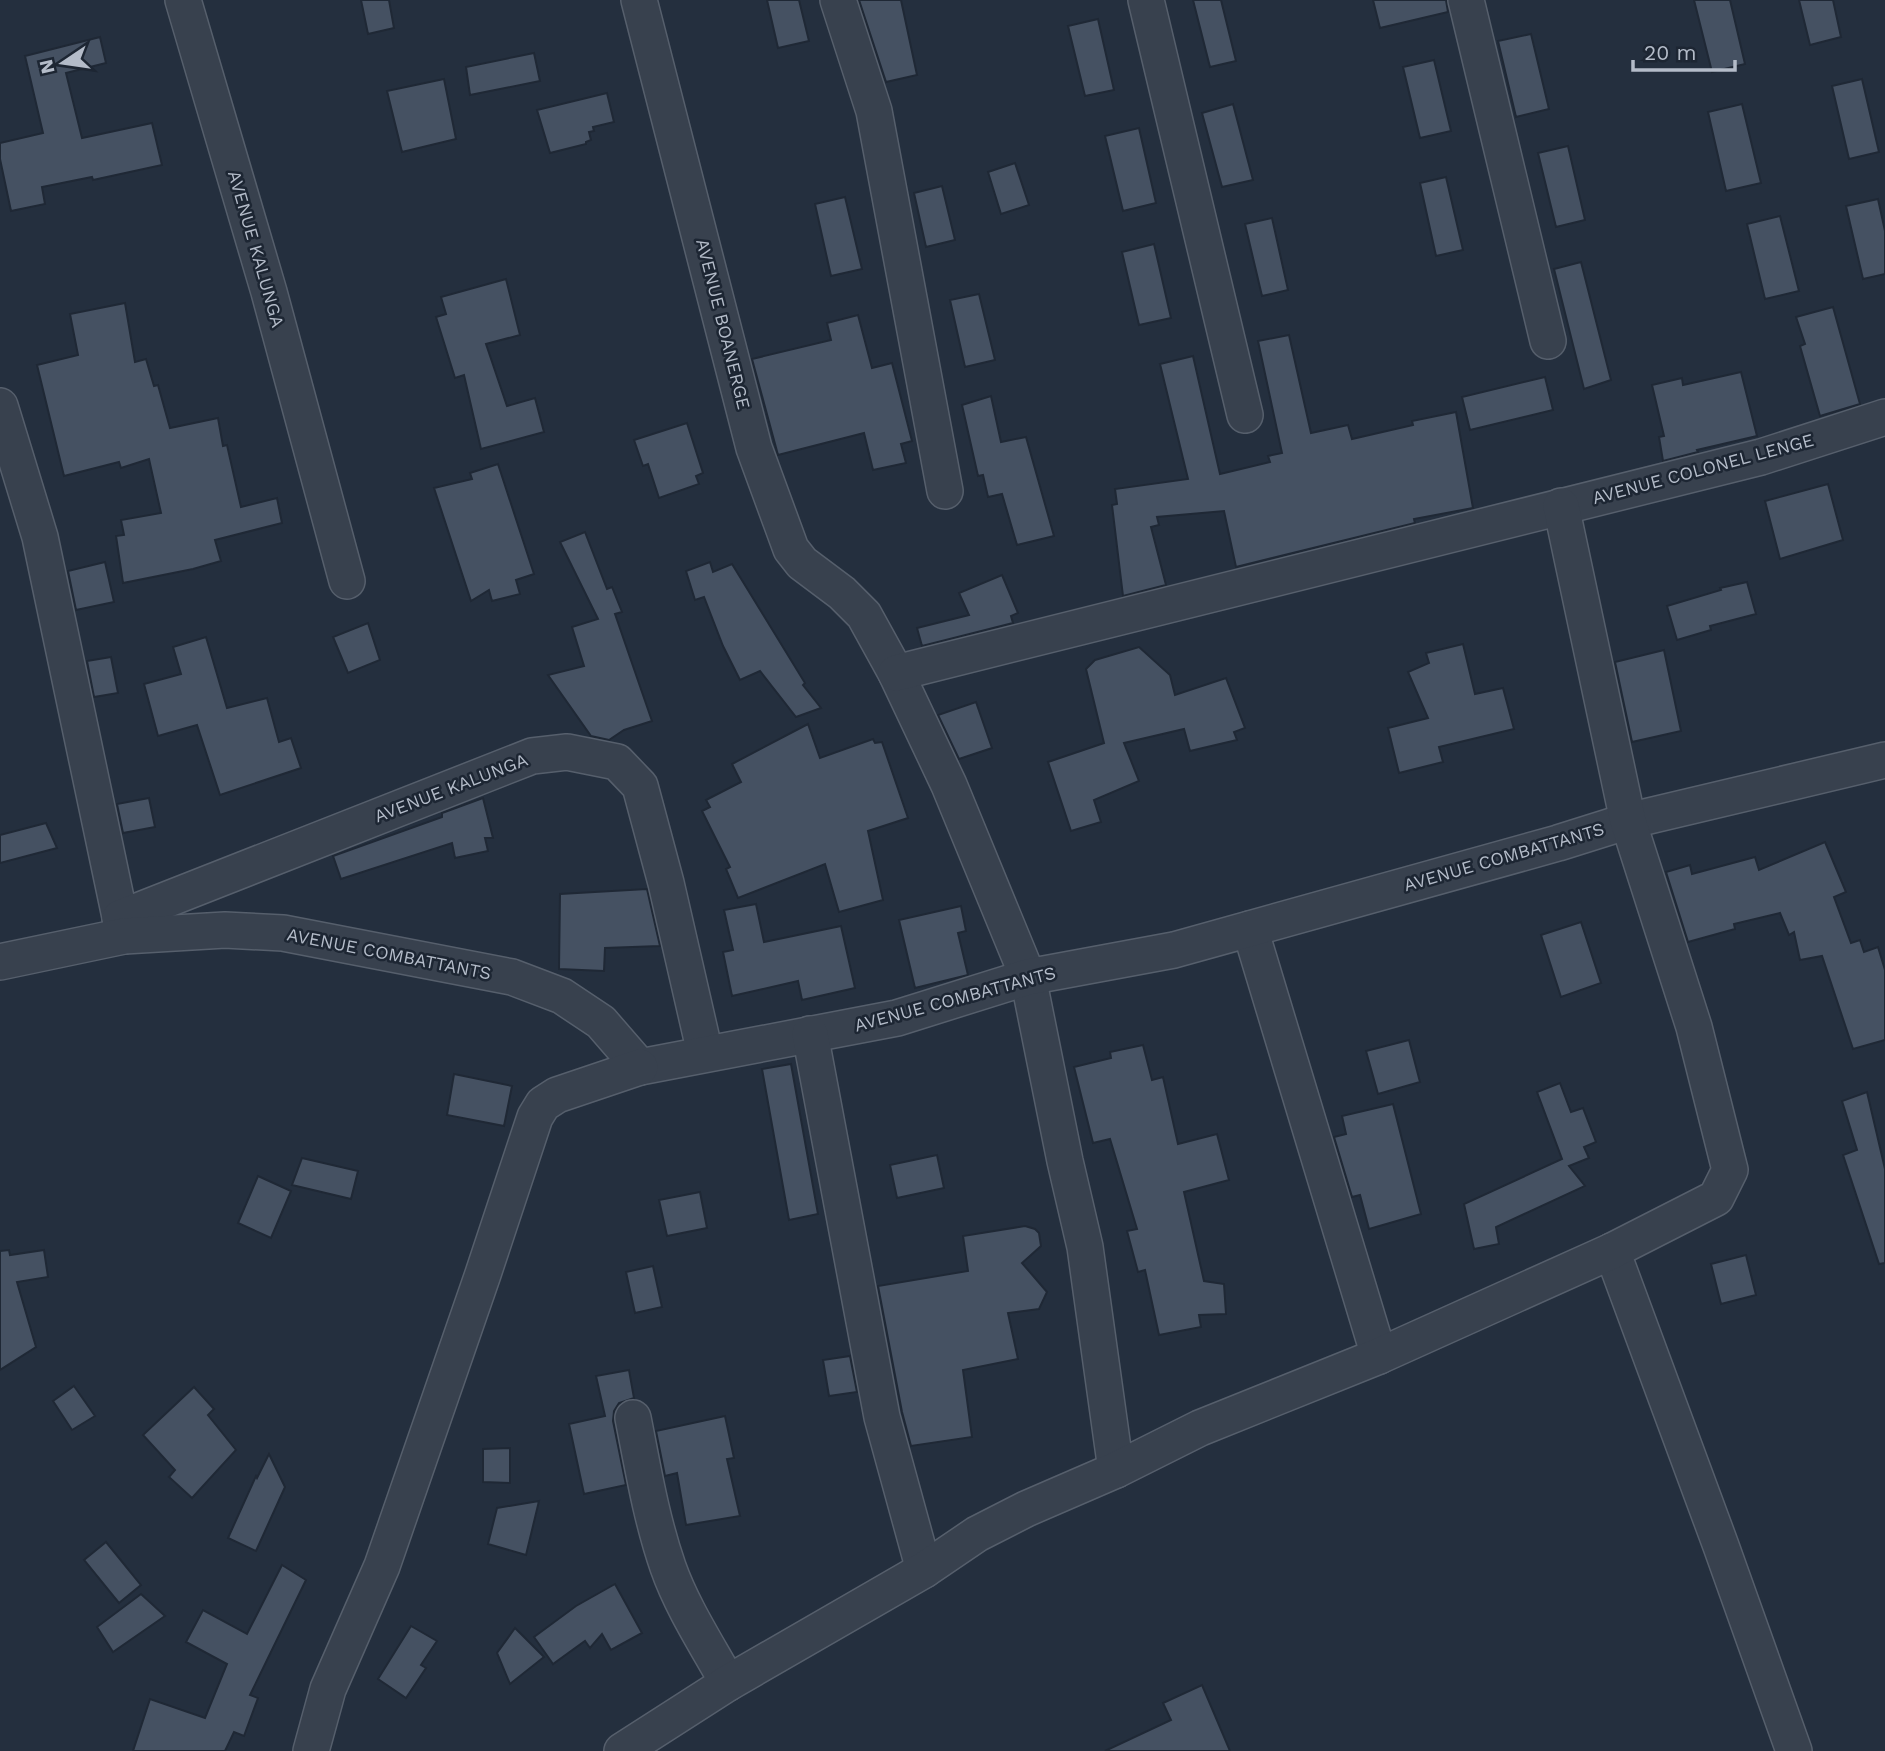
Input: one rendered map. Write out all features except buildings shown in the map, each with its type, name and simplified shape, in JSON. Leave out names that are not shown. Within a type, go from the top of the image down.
[{"type":"street","name":"AVENUE KALUNGA","points":[[183,0],[265,279],[346,580]]},
{"type":"street","name":"AVENUE BOANERGE","points":[[639,0],[754,448],[791,549],[802,563],[842,593],[864,615],[896,673],[949,785],[1028,977],[1085,1247],[1116,1470]]},
{"type":"street","points":[[838,0],[874,111],[946,491]]},
{"type":"street","points":[[1146,0],[1245,415]]},
{"type":"street","points":[[1466,0],[1548,341]]},
{"type":"street","points":[[0,406],[40,537],[122,927]]},
{"type":"street","name":"AVENUE COLONEL LENGE","points":[[896,673],[1761,457],[1885,417]]},
{"type":"street","points":[[622,1751],[728,1683],[924,1570],[977,1534],[1026,1509],[1116,1470],[1200,1428],[1379,1356],[1612,1251],[1716,1198],[1730,1170],[1694,1027],[1628,821],[1561,506]]},
{"type":"street","name":"AVENUE KALUNGA","points":[[122,927],[532,756],[567,752],[590,755],[617,762],[640,786],[666,883],[705,1053]]},
{"type":"street","name":"AVENUE COMBATTANTS","points":[[0,962],[122,927],[283,933],[512,977],[562,996],[601,1022],[640,1067],[897,1018],[1028,977],[1174,950],[1628,821],[1885,760]]},
{"type":"street","points":[[1251,929],[1379,1356]]},
{"type":"street","points":[[810,1034],[882,1417],[924,1570]]},
{"type":"street","points":[[311,1751],[328,1689],[382,1566],[535,1117],[544,1104],[557,1095],[640,1067]]},
{"type":"street","points":[[1612,1251],[1794,1751]]},
{"type":"street","points":[[633,1418],[650,1511],[668,1569],[728,1683]]}]
